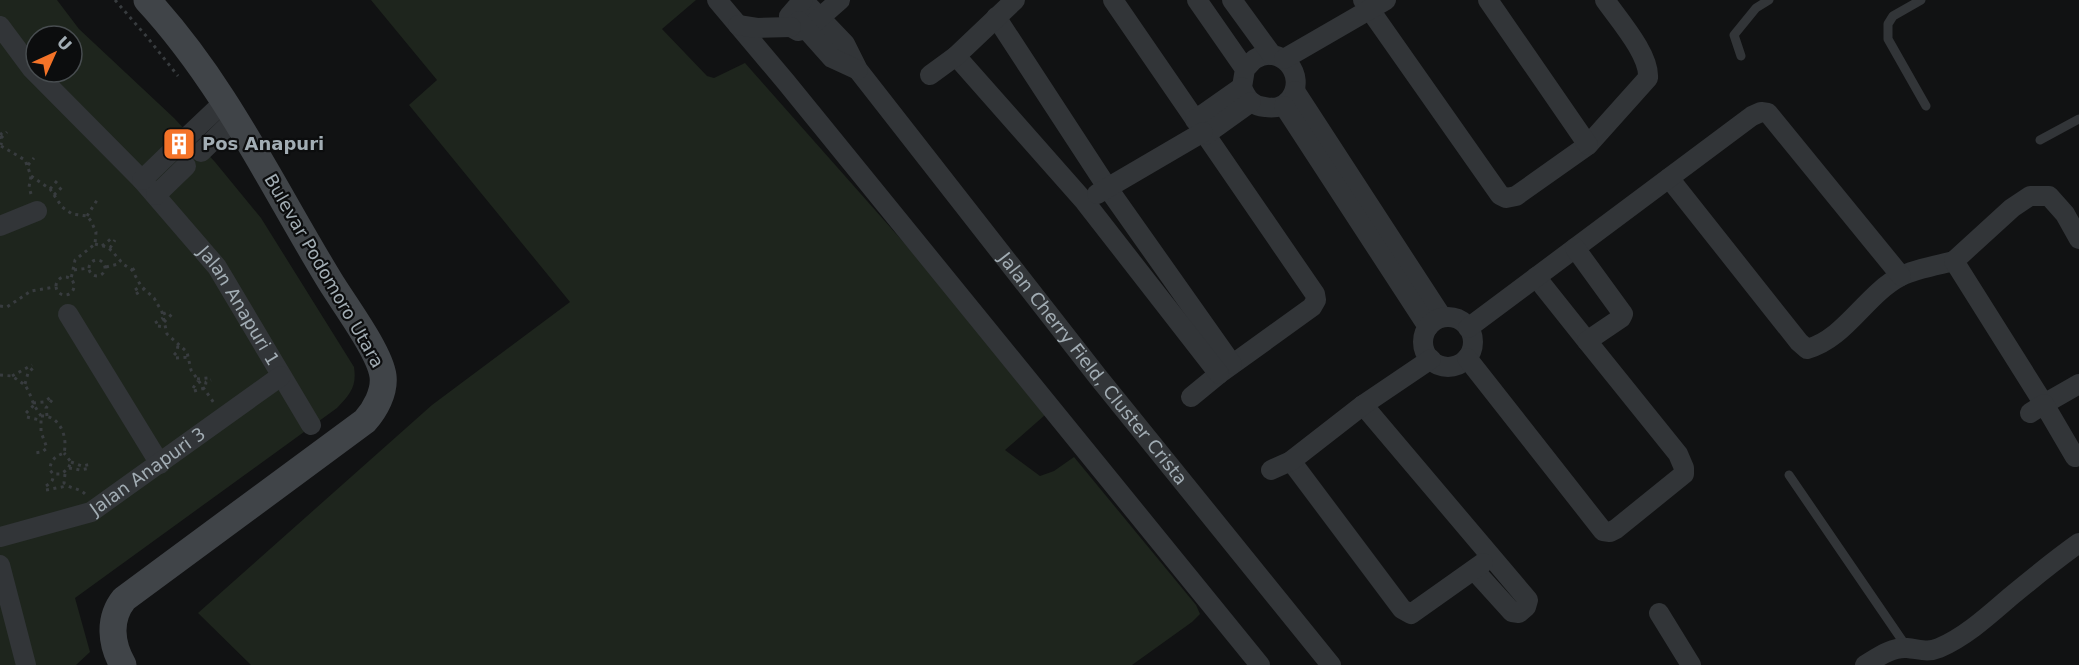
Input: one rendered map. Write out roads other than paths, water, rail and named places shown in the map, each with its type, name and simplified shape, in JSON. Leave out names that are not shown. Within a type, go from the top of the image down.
[{"type":"street","name":"Bulevar Podomoro Utara","points":[[123,665],[116,652],[113,637],[114,618],[117,608],[124,599],[365,421],[372,413],[384,378],[379,360],[329,280],[230,109],[203,69],[147,0]]},
{"type":"street","points":[[717,0],[794,91],[1260,665]]},
{"type":"street","points":[[738,26],[757,28],[840,0]]},
{"type":"street","points":[[930,75],[956,56],[1014,0]]},
{"type":"street","points":[[1113,0],[1315,294],[1316,300],[1312,307],[1191,397]]},
{"type":"street","points":[[1197,0],[1246,86],[1266,108],[1290,98],[1297,80],[1293,69],[1278,57],[1232,0]]},
{"type":"street","points":[[1488,0],[1588,145]]},
{"type":"street","points":[[1085,202],[1201,129],[1246,86],[1256,58],[1278,57],[1373,3],[1500,195],[1506,198],[1516,196],[1588,145],[1648,78],[1649,70],[1644,57],[1605,0]]},
{"type":"street","name":"Jalan Cherry Field, Cluster Crista","points":[[802,14],[845,44],[858,70],[1098,377],[1331,665]]},
{"type":"street","points":[[996,17],[1226,369]]},
{"type":"street","name":"Jalan Anapuri 1","points":[[0,26],[32,69],[142,180],[217,267],[311,425]]},
{"type":"street","points":[[956,56],[1085,202],[1177,322],[1226,369]]},
{"type":"street","points":[[1290,98],[1435,322]]},
{"type":"street","points":[[187,137],[230,109]]},
{"type":"street","points":[[201,152],[230,109]]},
{"type":"street","points":[[1468,327],[1752,116],[1761,112],[1768,113],[1901,276]]},
{"type":"street","points":[[142,180],[172,151]]},
{"type":"street","points":[[156,195],[186,166]]},
{"type":"street","points":[[1670,178],[1799,342],[1807,349],[1829,341],[1868,302],[1901,276],[1954,261],[2012,208],[2030,196],[2049,196],[2065,214],[2079,238]]},
{"type":"street","points":[[0,226],[34,202]]},
{"type":"street","points":[[1575,248],[1623,314],[1621,318],[1587,341]]},
{"type":"street","points":[[1954,261],[2037,408],[2075,457]]},
{"type":"street","points":[[1467,358],[1603,531],[1610,532],[1684,474],[1678,454],[1536,277]]},
{"type":"street","points":[[68,314],[160,464]]},
{"type":"street","points":[[1452,317],[1468,327],[1473,343],[1467,358],[1459,364],[1439,365],[1426,352],[1423,343],[1424,335],[1435,322],[1452,317]]},
{"type":"street","points":[[1271,470],[1291,461],[1363,405],[1431,359]]},
{"type":"street","name":"Jalan Anapuri 3","points":[[0,537],[94,510],[281,376]]},
{"type":"street","points":[[2037,408],[2079,384]]},
{"type":"street","points":[[1363,405],[1490,558],[1528,600],[1526,607],[1519,613],[1512,612],[1474,570]]},
{"type":"street","points":[[1291,461],[1402,609],[1411,614],[1490,558]]},
{"type":"street","points":[[1865,665],[1896,649],[1907,648],[1925,652],[1955,640],[1983,620],[2049,564],[2079,543]]},
{"type":"street","points":[[0,564],[26,665]]},
{"type":"street","points":[[1659,613],[1691,665]]},
{"type":"lane","points":[[1741,56],[1734,35],[1756,8],[1769,0]]},
{"type":"lane","points":[[1921,0],[1893,16],[1888,24],[1888,39],[1926,106]]},
{"type":"lane","points":[[2040,141],[2079,119]]},
{"type":"lane","points":[[1789,475],[1907,648]]},
{"type":"place","name":"Pos Anapuri","points":[[179,144]]}]
